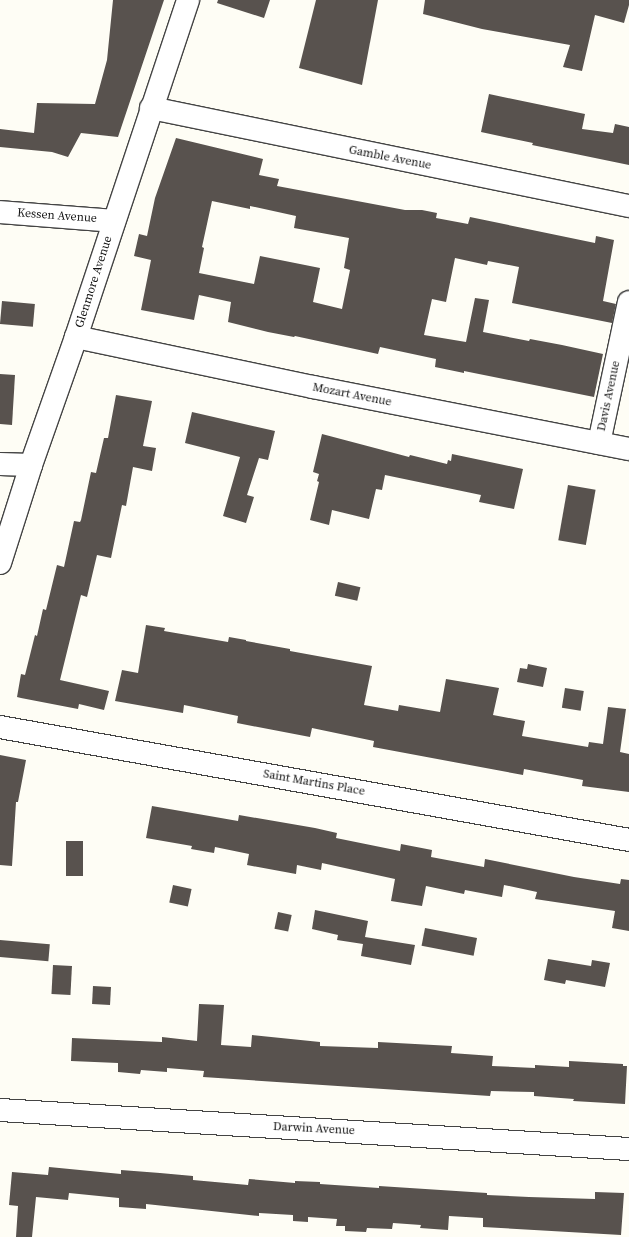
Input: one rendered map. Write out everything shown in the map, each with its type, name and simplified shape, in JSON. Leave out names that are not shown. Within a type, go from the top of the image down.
[{"type":"street","name":"Glenmore Avenue","points":[[0,563],[31,465],[76,337],[188,0]]},
{"type":"street","name":"Gamble Avenue","points":[[151,108],[629,206]]},
{"type":"street","name":"Kessen Avenue","points":[[0,212],[114,221]]},
{"type":"street","name":"Davis Avenue","points":[[599,443],[629,302]]},
{"type":"street","name":"Mozart Avenue","points":[[76,337],[313,387],[629,449]]},
{"type":"street","points":[[0,464],[31,465]]},
{"type":"street","name":"Saint Martins Place","points":[[0,727],[629,840]]},
{"type":"street","name":"Darwin Avenue","points":[[0,1110],[629,1149]]},
{"type":"building","points":[[113,0],[164,0],[118,137],[81,133],[68,157],[52,152],[0,147],[0,129],[34,133],[37,103],[95,104],[107,60]]},
{"type":"building","points":[[218,0],[270,0],[264,18],[217,3]]},
{"type":"building","points":[[316,0],[378,0],[362,85],[299,68]]},
{"type":"building","points":[[425,0],[629,0],[629,5],[624,23],[595,15],[582,71],[563,67],[570,45],[482,29],[423,14]]},
{"type":"building","points":[[489,94],[585,114],[582,129],[613,133],[615,124],[629,127],[629,165],[532,145],[533,143],[481,132]]},
{"type":"building","points":[[176,138],[263,159],[259,175],[279,179],[277,186],[405,210],[422,210],[437,213],[436,218],[468,224],[470,217],[595,243],[596,236],[614,240],[603,301],[616,304],[612,323],[512,303],[519,267],[488,261],[487,265],[455,258],[446,302],[432,299],[424,335],[466,342],[475,298],[489,300],[483,332],[529,341],[530,339],[603,354],[594,397],[464,371],[464,373],[435,367],[436,359],[380,347],[378,354],[295,336],[268,332],[228,322],[231,302],[199,295],[194,320],[141,310],[151,260],[134,256],[139,234],[147,236],[155,198]],"holes":[[[212,201],[250,209],[250,206],[296,216],[294,228],[349,238],[344,268],[350,270],[342,309],[313,302],[320,268],[260,256],[254,284],[199,273],[204,248],[202,247]]]},
{"type":"building","points":[[2,301],[35,304],[33,327],[0,324]]},
{"type":"building","points":[[0,374],[15,375],[12,425],[0,424]]},
{"type":"building","points":[[116,395],[152,401],[143,446],[156,448],[152,471],[133,467],[126,506],[122,505],[111,558],[97,555],[87,597],[81,595],[60,680],[109,691],[104,710],[79,704],[78,709],[17,697],[21,674],[25,675],[35,635],[37,636],[43,609],[46,610],[57,565],[64,567],[74,521],[80,522],[81,520],[91,472],[96,473],[104,438],[108,438]]},
{"type":"building","points":[[192,412],[275,431],[268,460],[259,458],[247,495],[254,497],[246,523],[223,516],[240,457],[185,443]]},
{"type":"building","points":[[322,434],[409,457],[410,455],[447,464],[448,460],[451,461],[452,454],[523,469],[514,509],[479,502],[481,495],[385,475],[382,490],[376,489],[369,519],[332,510],[329,525],[310,520],[319,482],[317,481],[319,474],[313,472]]},
{"type":"building","points":[[568,485],[596,490],[586,545],[558,540]]},
{"type":"building","points":[[338,582],[360,587],[357,601],[335,596]]},
{"type":"building","points":[[146,625],[165,628],[164,631],[228,642],[229,637],[246,640],[290,649],[290,651],[372,666],[364,705],[398,711],[399,705],[440,712],[446,679],[499,688],[493,715],[525,721],[522,736],[588,747],[589,742],[603,744],[608,707],[626,709],[620,752],[629,754],[629,792],[582,786],[583,780],[524,769],[523,775],[373,747],[374,741],[312,728],[310,737],[237,723],[238,716],[184,705],[183,713],[115,701],[122,670],[138,673]]},
{"type":"building","points":[[528,664],[547,668],[543,687],[517,682],[520,668],[527,669]]},
{"type":"building","points":[[565,688],[584,691],[581,711],[562,708]]},
{"type":"building","points":[[0,755],[26,760],[18,802],[16,802],[12,866],[0,865]]},
{"type":"building","points":[[152,806],[238,821],[239,815],[315,828],[337,833],[336,838],[400,851],[401,844],[432,850],[431,857],[484,867],[485,859],[574,877],[620,884],[621,879],[629,880],[629,931],[612,928],[615,911],[535,899],[537,892],[504,885],[502,897],[465,890],[464,894],[426,886],[422,906],[391,901],[395,879],[322,863],[321,870],[297,865],[296,874],[247,865],[249,854],[215,847],[214,853],[191,849],[192,846],[146,838]]},
{"type":"building","points":[[66,841],[83,841],[83,876],[66,876]]},
{"type":"building","points":[[173,885],[192,889],[188,907],[169,903]]},
{"type":"building","points":[[315,910],[368,921],[365,937],[415,945],[411,965],[361,956],[363,944],[337,940],[338,935],[312,929]]},
{"type":"building","points":[[278,912],[292,915],[288,932],[274,929]]},
{"type":"building","points":[[425,928],[477,938],[474,956],[422,946]]},
{"type":"building","points":[[0,940],[50,944],[48,961],[0,957]]},
{"type":"building","points":[[548,959],[591,966],[592,960],[610,963],[605,987],[566,980],[565,984],[544,980]]},
{"type":"building","points":[[53,965],[72,966],[70,995],[51,994]]},
{"type":"building","points":[[93,986],[111,987],[110,1005],[92,1004]]},
{"type":"building","points":[[199,1004],[224,1005],[221,1045],[251,1047],[252,1035],[320,1042],[320,1046],[378,1048],[378,1042],[452,1046],[451,1053],[493,1056],[492,1066],[535,1068],[535,1065],[569,1067],[569,1061],[623,1064],[623,1066],[627,1066],[625,1104],[573,1101],[574,1099],[534,1096],[534,1092],[491,1091],[490,1096],[203,1077],[204,1071],[167,1068],[167,1072],[141,1070],[140,1074],[118,1072],[118,1063],[71,1061],[72,1038],[162,1042],[162,1037],[197,1041]]},
{"type":"building","points":[[49,1167],[121,1174],[121,1170],[160,1173],[193,1176],[193,1180],[248,1185],[249,1179],[295,1183],[295,1181],[320,1182],[320,1184],[379,1188],[379,1186],[487,1193],[487,1195],[595,1199],[595,1192],[624,1193],[621,1235],[483,1227],[483,1218],[449,1216],[448,1230],[420,1228],[421,1225],[393,1223],[392,1229],[367,1228],[366,1232],[345,1231],[345,1226],[336,1226],[337,1219],[308,1217],[308,1222],[293,1221],[293,1215],[259,1213],[259,1216],[146,1204],[146,1209],[119,1207],[119,1198],[69,1193],[68,1200],[36,1197],[32,1237],[16,1237],[18,1206],[9,1205],[12,1172],[48,1175]]}]
